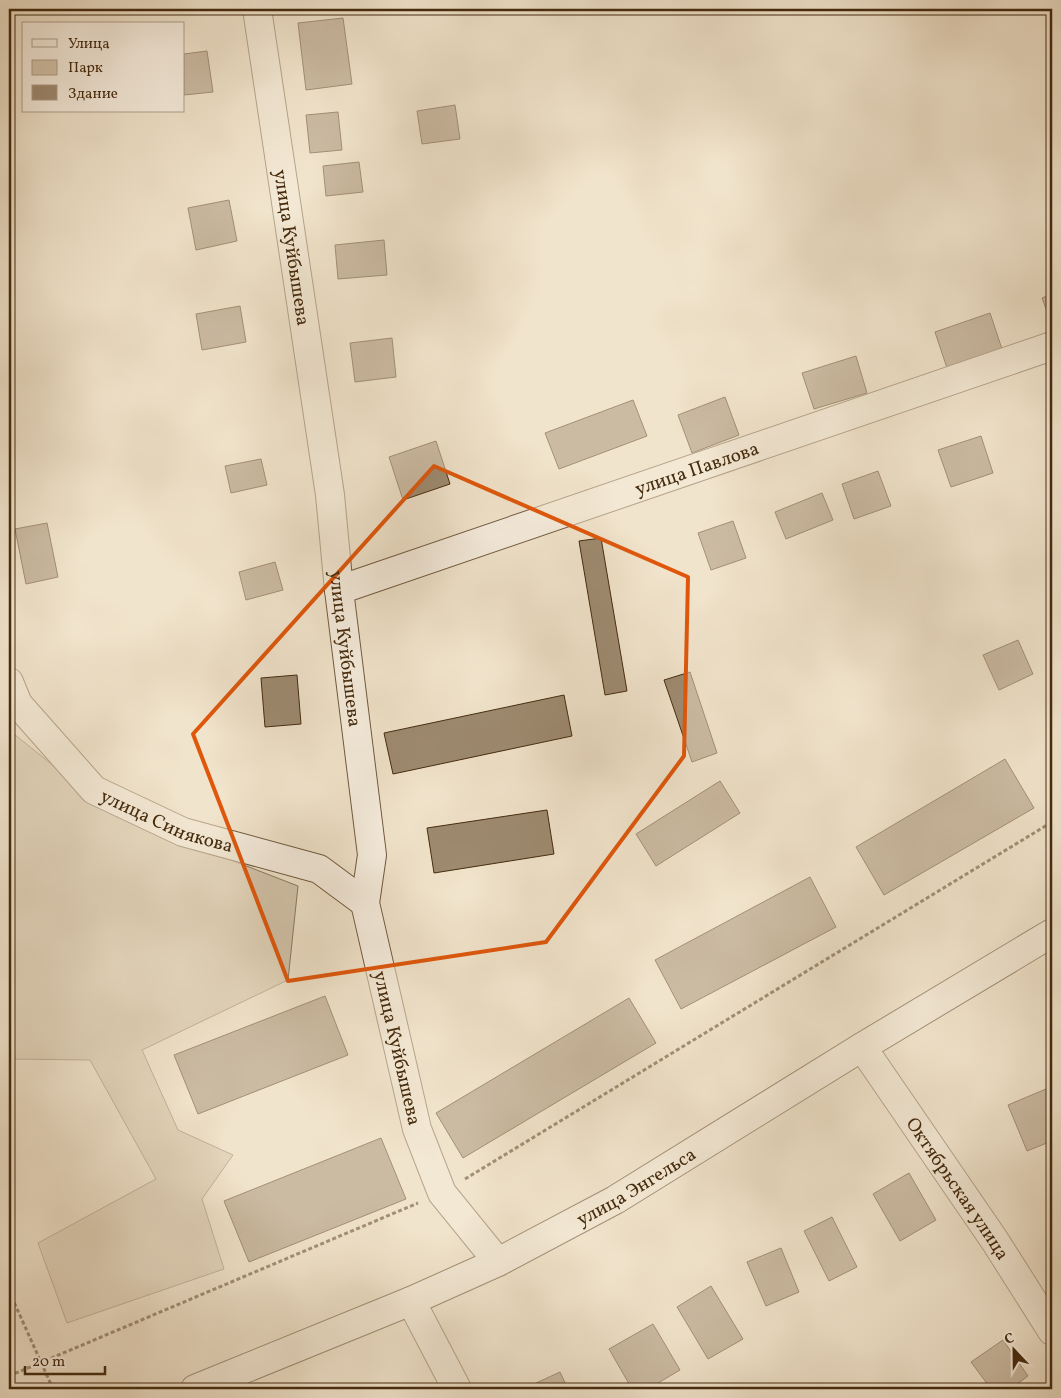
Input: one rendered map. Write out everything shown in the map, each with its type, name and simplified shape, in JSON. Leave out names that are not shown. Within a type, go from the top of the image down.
[{"type":"street","name":"улица Куйбышева","points":[[257,9],[330,495],[339,590],[372,855],[365,903],[417,1129],[442,1193],[498,1262]]},
{"type":"street","name":"улица Павлова","points":[[339,590],[1052,346]]},
{"type":"street","name":"улица Синякова","points":[[9,682],[18,704],[94,790],[183,832],[319,870],[365,903]]},
{"type":"street","name":"улица Энгельса","points":[[195,1389],[411,1301],[498,1262],[615,1200],[862,1047],[1052,933]]},
{"type":"street","name":"Октябрьская улица","points":[[862,1047],[996,1240],[1052,1331]]},
{"type":"street","points":[[411,1301],[457,1389]]},
{"type":"path","points":[[9,1376],[442,1193],[1052,822]]},
{"type":"path","points":[[9,1291],[53,1389]]},
{"type":"highlighted area","points":[[434,466],[688,577],[684,756],[546,942],[288,981],[193,734]]},
{"type":"green space","points":[[9,730],[115,815],[298,886],[288,980],[142,1050],[178,1130],[233,1155],[202,1199],[224,1269],[67,1323],[38,1243],[156,1179],[90,1060],[9,1059]]},
{"type":"building","points":[[343,18],[352,84],[306,90],[298,23]]},
{"type":"building","points":[[207,51],[213,92],[185,95],[185,54]]},
{"type":"building","points":[[455,105],[460,139],[422,144],[417,111]]},
{"type":"building","points":[[338,112],[342,150],[310,153],[306,115]]},
{"type":"building","points":[[359,162],[363,192],[326,196],[323,166]]},
{"type":"building","points":[[229,200],[237,241],[196,250],[188,208]]},
{"type":"building","points":[[384,240],[387,275],[338,279],[335,245]]},
{"type":"building","points":[[1052,294],[1052,325],[1042,298]]},
{"type":"building","points":[[240,306],[246,342],[202,350],[196,314]]},
{"type":"building","points":[[990,313],[1002,349],[947,368],[935,332]]},
{"type":"building","points":[[392,338],[396,377],[355,382],[350,343]]},
{"type":"building","points":[[856,356],[867,393],[814,409],[802,373]]},
{"type":"building","points":[[725,397],[739,435],[692,453],[678,415]]},
{"type":"building","points":[[633,400],[647,436],[559,469],[545,433]]},
{"type":"building","points":[[981,436],[993,473],[951,487],[938,450]]},
{"type":"building","points":[[436,441],[450,484],[403,500],[389,457]]},
{"type":"building","points":[[261,459],[267,485],[231,493],[225,466]]},
{"type":"building","points":[[878,471],[891,506],[854,519],[842,484]]},
{"type":"building","points":[[822,493],[833,520],[786,539],[775,512]]},
{"type":"building","points":[[733,521],[746,558],[711,570],[698,533]]},
{"type":"building","points":[[47,523],[58,577],[26,584],[15,529]]},
{"type":"building","points":[[601,538],[627,691],[605,695],[579,541]]},
{"type":"building","points":[[275,562],[283,590],[246,600],[239,572]]},
{"type":"building","points":[[1018,640],[1033,674],[999,690],[983,655]]},
{"type":"building","points":[[690,672],[717,753],[692,762],[664,680]]},
{"type":"building","points":[[297,675],[301,724],[265,727],[261,678]]},
{"type":"building","points":[[564,695],[572,736],[393,774],[384,733]]},
{"type":"building","points":[[1005,759],[1034,808],[884,895],[856,847]]},
{"type":"building","points":[[720,781],[740,813],[656,866],[636,834]]},
{"type":"building","points":[[547,810],[554,854],[434,873],[427,828]]},
{"type":"building","points":[[810,877],[836,927],[681,1009],[655,960]]},
{"type":"building","points":[[325,996],[348,1055],[198,1114],[174,1055]]},
{"type":"building","points":[[629,998],[656,1043],[463,1158],[436,1113]]},
{"type":"building","points":[[1046,1089],[1052,1104],[1052,1141],[1027,1151],[1008,1105]]},
{"type":"building","points":[[381,1138],[406,1199],[249,1262],[224,1201]]},
{"type":"building","points":[[909,1173],[936,1220],[900,1241],[873,1194]]},
{"type":"building","points":[[832,1217],[857,1267],[829,1281],[804,1231]]},
{"type":"building","points":[[781,1248],[799,1292],[766,1306],[747,1262]]},
{"type":"building","points":[[711,1286],[743,1339],[708,1359],[677,1307]]},
{"type":"building","points":[[653,1324],[680,1370],[648,1389],[632,1389],[609,1349]]},
{"type":"building","points":[[1003,1340],[1028,1376],[1010,1389],[991,1389],[971,1362]]},
{"type":"building","points":[[560,1372],[568,1389],[523,1389]]}]
